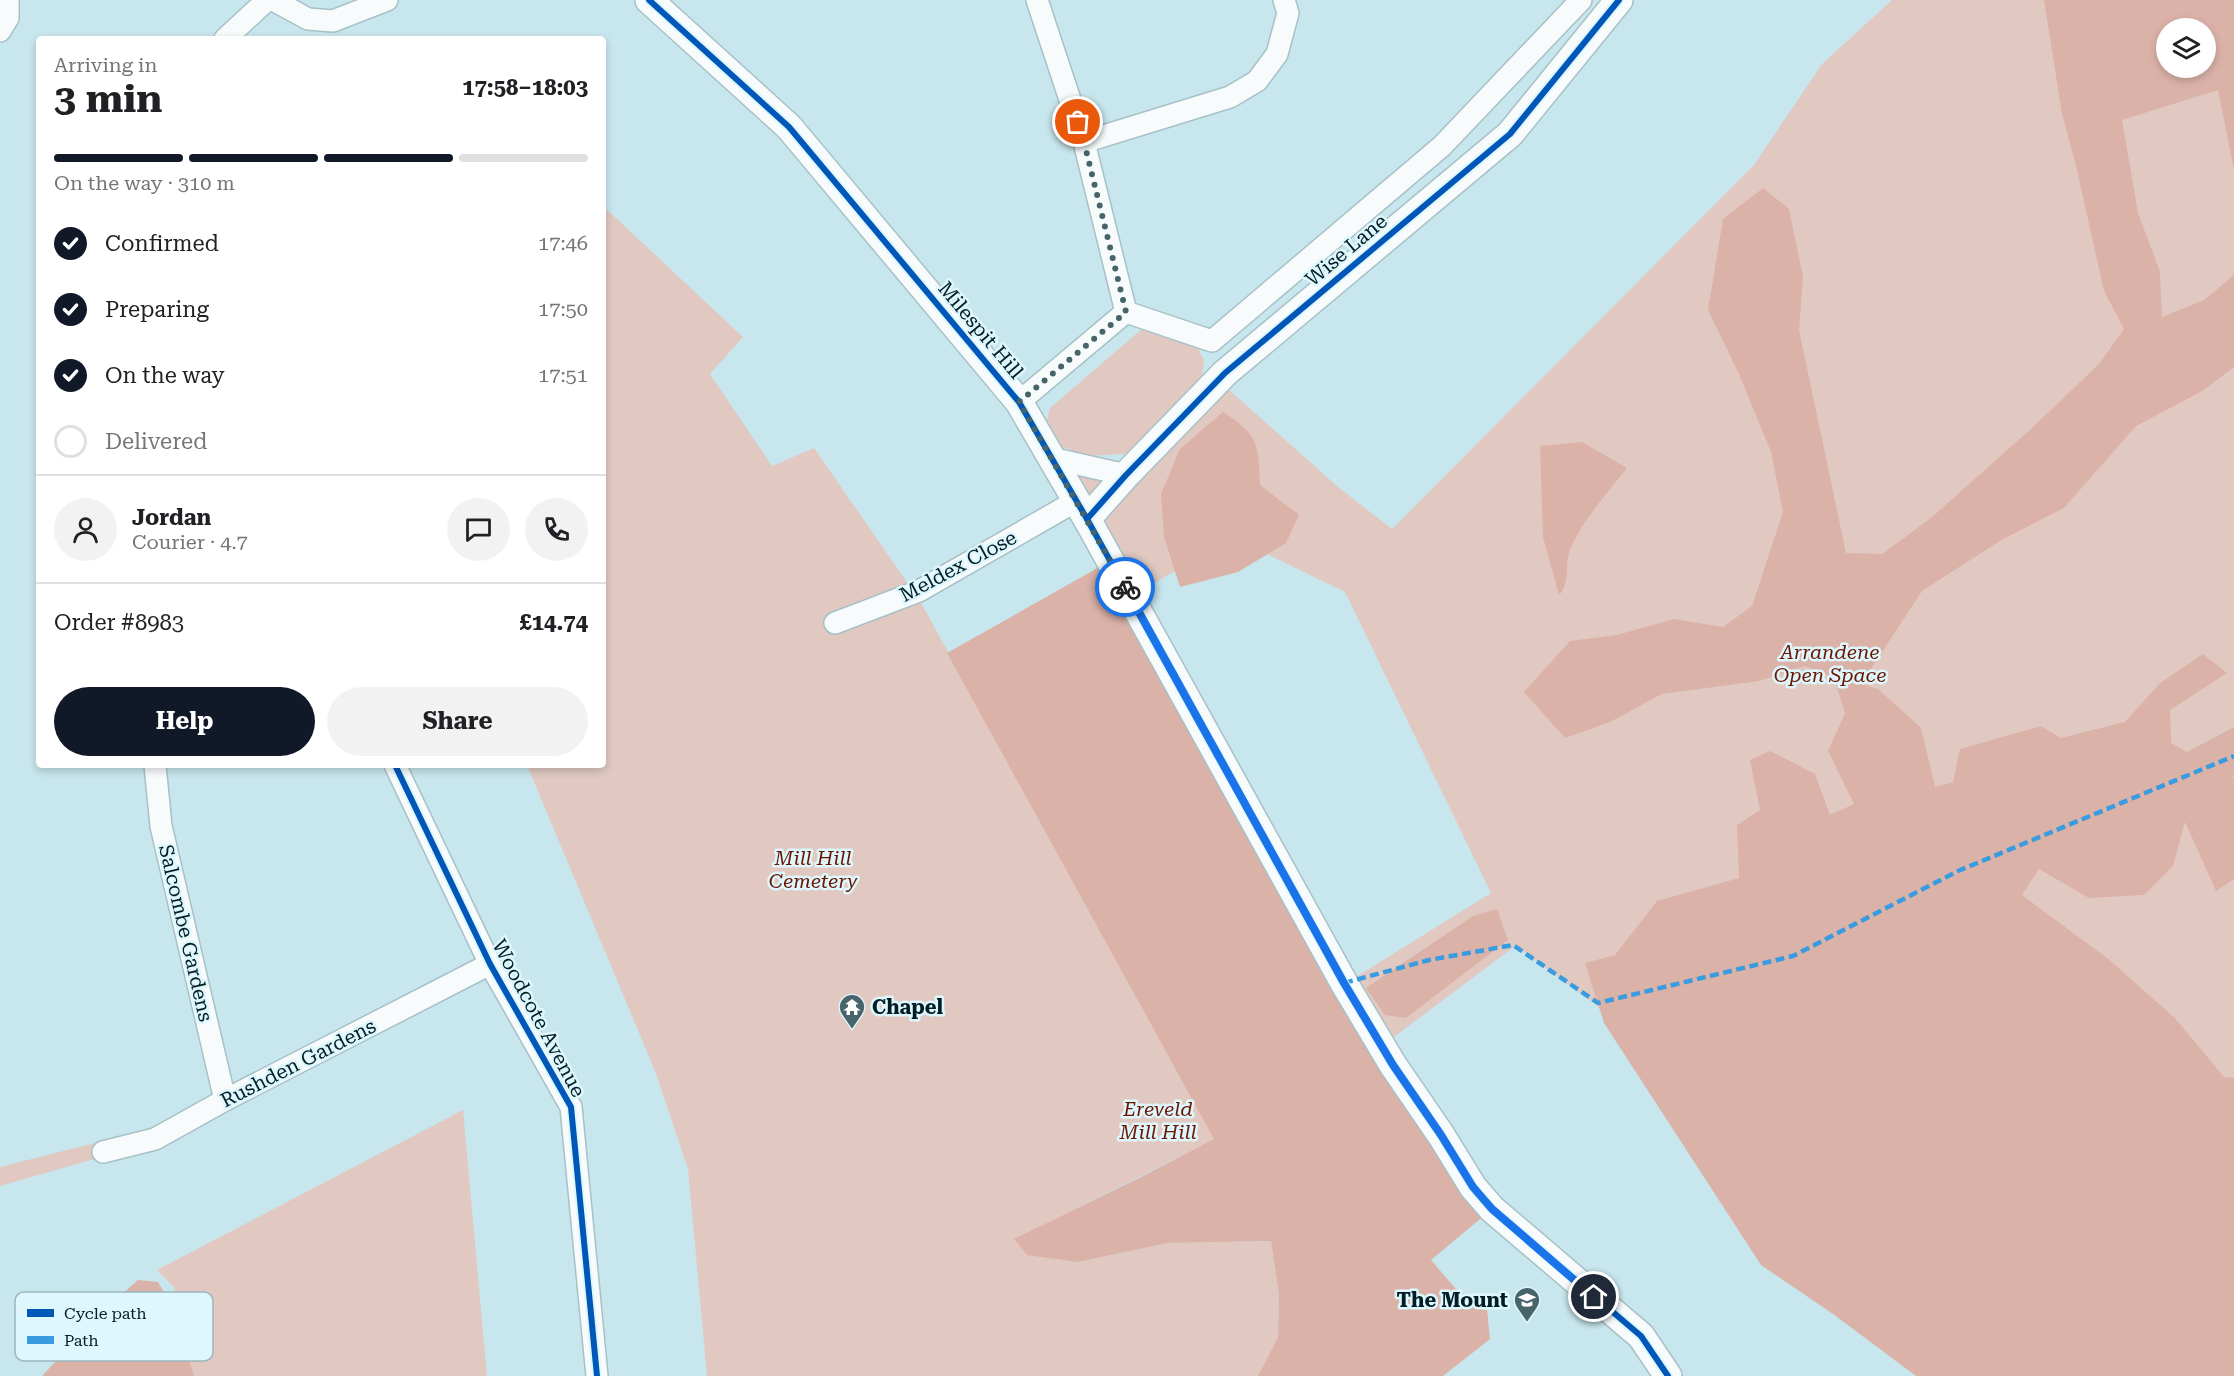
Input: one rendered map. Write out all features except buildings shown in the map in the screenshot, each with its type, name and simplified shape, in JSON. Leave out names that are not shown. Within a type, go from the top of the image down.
[{"type":"street","points":[[0,31],[8,18],[8,0]]},
{"type":"street","points":[[228,36],[267,0]]},
{"type":"street","points":[[273,0],[308,19],[333,21],[387,0]]},
{"type":"street","name":"Milespit Hill","points":[[649,0],[789,127],[1019,402],[1082,510],[1344,983],[1393,1065],[1473,1187],[1492,1209],[1641,1336],[1668,1376]]},
{"type":"street","points":[[1037,0],[1084,142],[1126,312]]},
{"type":"street","points":[[1084,142],[1230,97],[1257,81],[1277,54],[1288,13],[1284,0]]},
{"type":"street","name":"Wise Lane","points":[[1212,341],[1442,146],[1581,0]]},
{"type":"street","name":"Wise Lane","points":[[1082,510],[1126,475],[1225,373],[1510,134],[1619,0]]},
{"type":"street","points":[[1019,402],[1126,312]]},
{"type":"street","points":[[1126,312],[1212,341],[1225,373]]},
{"type":"street","points":[[1051,458],[1126,475]]},
{"type":"street","name":"Meldex Close","points":[[835,624],[919,591],[1082,510]]},
{"type":"street","name":"Salcombe Gardens","points":[[155,768],[161,826],[225,1100]]},
{"type":"street","name":"Woodcote Avenue","points":[[396,768],[490,964],[571,1107],[597,1376]]},
{"type":"street","name":"Rushden Gardens","points":[[103,1152],[155,1138],[490,964]]},
{"type":"green space","name":"Arrandene Open Space","points":[[1892,0],[2234,0],[2234,1376],[1621,1023],[1515,946],[1386,1043],[1348,982],[1491,893],[1345,592],[1232,537],[1131,597],[1087,519],[1218,380],[1338,487],[1392,529],[1754,165],[1822,64]]},
{"type":"green space","points":[[2044,0],[2234,0],[2234,170],[2218,90],[2122,120],[2138,213],[2160,272],[2162,317],[2204,300],[2234,275],[2234,367],[2204,390],[2136,426],[2064,508],[2003,539],[1922,591],[1861,684],[1878,689],[1921,728],[1935,787],[1953,782],[1960,749],[2041,726],[2061,738],[2125,722],[2160,683],[2203,654],[2227,673],[2170,710],[2171,743],[2187,752],[2234,727],[2234,774],[2232,777],[2234,777],[2234,879],[2216,891],[2185,822],[2173,866],[2144,895],[2089,898],[2039,869],[2022,895],[2107,958],[2175,1018],[2224,1077],[2234,1078],[2234,1376],[1916,1376],[1833,1314],[1761,1265],[1604,1023],[1585,963],[1615,955],[1657,901],[1739,878],[1737,825],[1760,810],[1750,760],[1770,751],[1815,774],[1830,815],[1854,804],[1828,751],[1845,713],[1834,678],[1805,666],[1759,681],[1662,694],[1610,722],[1565,738],[1524,692],[1570,641],[1617,635],[1674,619],[1723,627],[1752,606],[1783,512],[1771,452],[1739,374],[1708,310],[1723,219],[1763,188],[1789,209],[1803,277],[1799,330],[1846,553],[1882,554],[1931,518],[2032,428],[2099,364],[2124,329],[2104,291],[2062,114]]},
{"type":"green space","name":"Mill Hill Cemetery","points":[[606,209],[743,337],[710,374],[772,466],[814,448],[920,601],[1215,1139],[1015,1239],[1078,1262],[1168,1243],[1271,1241],[1279,1295],[1278,1337],[1258,1376],[707,1376],[688,1169],[655,1071],[528,768],[606,768]]},
{"type":"green space","points":[[1142,329],[1174,330],[1198,348],[1204,360],[1202,376],[1138,445],[1124,454],[1090,456],[1062,447],[1045,429],[1050,408]]},
{"type":"green space","points":[[1223,412],[1244,427],[1254,441],[1260,485],[1299,515],[1286,543],[1238,572],[1180,587],[1164,537],[1161,494],[1180,449]]},
{"type":"green space","points":[[1582,442],[1627,468],[1575,539],[1568,556],[1565,585],[1559,595],[1543,537],[1540,446]]},
{"type":"green space","points":[[1069,474],[1112,482],[1092,506]]},
{"type":"green space","points":[[1110,561],[1492,1209],[1431,1260],[1455,1288],[1487,1309],[1490,1339],[1443,1376],[1258,1376],[1278,1337],[1279,1295],[1271,1241],[1168,1243],[1078,1262],[1027,1255],[1014,1239],[1214,1139],[947,653]]},
{"type":"green space","points":[[1497,909],[1508,940],[1406,1018],[1385,1015],[1366,988],[1473,916]]},
{"type":"green space","points":[[463,1110],[487,1376],[188,1376],[186,1361],[213,1361],[213,1292],[175,1292],[174,1287],[157,1270]]},
{"type":"green space","points":[[95,1143],[98,1158],[0,1186],[0,1167]]},
{"type":"green space","points":[[138,1280],[158,1282],[164,1292],[125,1292]]},
{"type":"green space","points":[[56,1361],[189,1361],[194,1376],[42,1376]]},
{"type":"marked path","points":[[1344,983],[1429,960],[1513,945],[1598,1003],[1793,956],[1958,871],[2234,756]]},
{"type":"cycle path","points":[[649,0],[789,127],[1019,402],[1087,519],[1344,983],[1393,1065],[1473,1187],[1492,1209],[1641,1336],[1668,1376]]},
{"type":"cycle path","points":[[1087,519],[1126,475],[1225,373],[1510,134],[1619,0]]},
{"type":"cycle path","points":[[396,768],[490,964],[571,1107],[597,1376]]},
{"type":"way so far","points":[[1078,122],[1126,312],[1019,402],[1125,587]]},
{"type":"place","name":"Chapel","points":[[852,1030]]},
{"type":"place","name":"The Mount","points":[[1527,1323]]},
{"type":"route","points":[[1125,587],[1344,983],[1393,1065],[1473,1187],[1492,1209],[1594,1297]]},
{"type":"park label","name":"Ereveld Mill Hill","points":[[1158,1120]]}]
